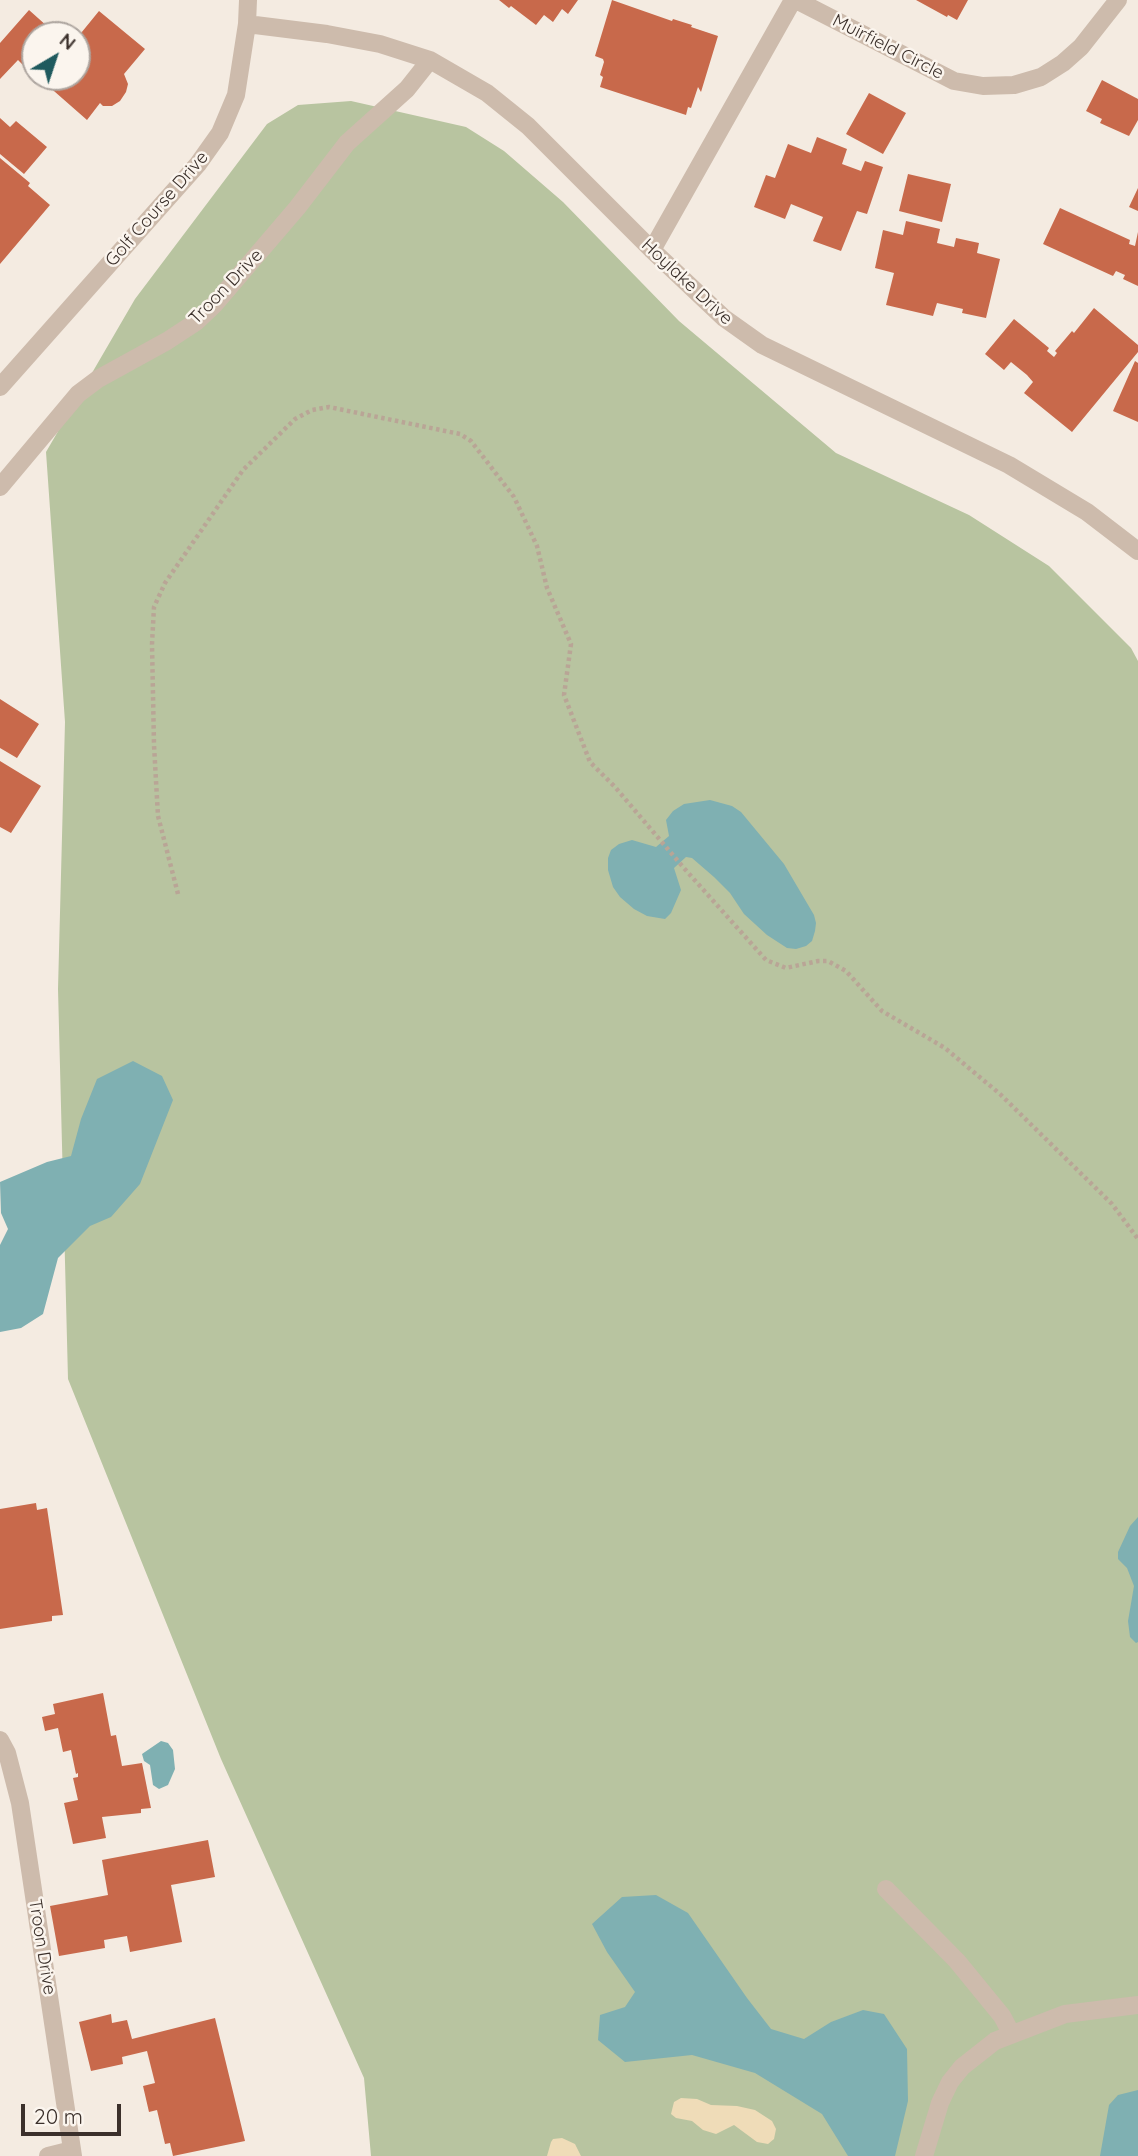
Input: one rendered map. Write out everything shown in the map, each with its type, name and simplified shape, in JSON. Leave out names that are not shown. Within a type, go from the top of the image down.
[{"type":"street","name":"Golf Course Drive","points":[[0,387],[198,164],[220,133],[236,95],[248,0]]},
{"type":"street","name":"Muirfield Circle","points":[[652,250],[794,0],[954,80],[983,86],[1014,85],[1041,77],[1063,63],[1082,47],[1118,0]]},
{"type":"street","name":"Hoylake Drive","points":[[247,24],[380,44],[430,60],[487,93],[528,126],[724,318],[762,345],[1009,465],[1087,512],[1138,551]]},
{"type":"street","name":"Troon Drive","points":[[0,487],[78,394],[98,379],[167,341],[196,322],[214,305],[297,208],[347,143],[407,89],[430,60]]},
{"type":"street","name":"Troon Drive","points":[[0,1740],[7,1753],[20,1803],[73,2153]]},
{"type":"street","points":[[886,1889],[957,1961],[1002,2016],[1011,2033]]},
{"type":"street","points":[[924,2156],[940,2103],[950,2082],[995,2040],[1065,2014],[1138,2005]]},
{"type":"street","points":[[48,2156],[73,2153]]},
{"type":"path","points":[[178,894],[158,816],[152,644],[154,607],[183,554],[243,470],[295,419],[312,410],[329,407],[460,434],[471,441],[514,498],[537,547],[547,588],[571,644],[564,695],[590,762],[766,960],[786,968],[817,961],[828,961],[839,967],[882,1011],[945,1048],[1000,1094],[1112,1204],[1138,1239]]},
{"type":"green space","points":[[351,101],[466,127],[504,151],[563,202],[679,321],[836,453],[969,515],[1049,566],[1131,648],[1138,661],[1138,2156],[371,2156],[364,2078],[221,1759],[68,1379],[58,989],[65,722],[46,452],[135,299],[267,124],[298,105]]},
{"type":"sand","points":[[681,2098],[697,2099],[711,2105],[755,2110],[772,2121],[776,2129],[774,2139],[768,2144],[757,2142],[734,2125],[716,2134],[703,2130],[692,2121],[676,2118],[671,2114],[674,2102]]},
{"type":"sand","points":[[562,2138],[575,2144],[581,2156],[547,2156],[553,2139]]},
{"type":"water","points":[[710,800],[732,806],[741,812],[784,864],[814,915],[815,931],[812,941],[806,946],[787,948],[767,935],[744,914],[730,893],[692,858],[686,857],[674,868],[681,890],[671,913],[665,919],[647,916],[634,909],[613,887],[608,870],[611,850],[632,840],[656,847],[669,836],[666,820],[673,811],[684,804]]},
{"type":"water","points":[[133,1061],[162,1076],[173,1100],[140,1184],[111,1217],[90,1226],[58,1258],[43,1314],[21,1328],[0,1332],[0,1245],[8,1229],[1,1213],[0,1182],[47,1162],[71,1156],[81,1119],[97,1079]]},
{"type":"water","points":[[1138,1517],[1136,1643],[1130,1637],[1128,1621],[1134,1586],[1127,1568],[1118,1559],[1118,1552],[1130,1526]]},
{"type":"water","points":[[161,1741],[168,1743],[173,1750],[175,1769],[168,1785],[159,1789],[153,1785],[150,1765],[144,1761],[142,1754]]},
{"type":"water","points":[[656,1895],[688,1913],[771,2029],[804,2039],[831,2022],[863,2010],[884,2014],[907,2049],[908,2101],[895,2156],[848,2156],[822,2114],[755,2073],[692,2055],[625,2062],[598,2040],[600,2015],[625,2007],[635,1992],[607,1952],[592,1924],[622,1897]]},
{"type":"water","points":[[1138,2090],[1138,2156],[1100,2156],[1109,2105],[1118,2095]]},
{"type":"building","points":[[499,0],[578,0],[568,14],[562,9],[553,22],[544,15],[536,25]]},
{"type":"building","points":[[612,0],[718,36],[701,92],[698,87],[686,115],[600,87],[604,62],[595,56]]},
{"type":"building","points":[[916,0],[968,0],[957,20]]},
{"type":"building","points":[[29,10],[41,21],[21,21],[21,63],[18,60],[0,79],[0,43]]},
{"type":"building","points":[[99,11],[145,49],[124,74],[128,84],[120,101],[112,106],[103,106],[100,103],[87,120],[54,91],[91,91],[91,21]]},
{"type":"building","points":[[1102,80],[1138,99],[1138,120],[1129,136],[1100,123],[1102,119],[1086,111]]},
{"type":"building","points":[[869,93],[906,113],[883,154],[846,134]]},
{"type":"building","points":[[0,118],[10,127],[16,121],[47,147],[24,174],[0,154]]},
{"type":"building","points":[[817,137],[847,149],[842,164],[861,171],[865,161],[883,167],[867,214],[857,211],[841,251],[813,241],[823,217],[791,204],[785,219],[754,207],[766,175],[775,178],[788,144],[811,153]]},
{"type":"building","points":[[0,158],[30,183],[28,186],[50,205],[0,264]]},
{"type":"building","points":[[908,174],[951,184],[942,222],[899,211]]},
{"type":"building","points":[[1138,188],[1138,211],[1129,207]]},
{"type":"building","points":[[1060,208],[1130,240],[1129,244],[1135,246],[1138,232],[1138,286],[1123,279],[1125,275],[1116,271],[1113,276],[1043,244]]},
{"type":"building","points":[[906,221],[940,229],[937,243],[954,247],[956,238],[979,243],[977,253],[1000,259],[986,318],[962,313],[963,309],[937,303],[933,316],[886,305],[894,273],[875,268],[883,230],[903,235]]},
{"type":"building","points":[[1094,308],[1138,345],[1138,352],[1072,432],[1024,393],[1033,382],[1027,375],[1011,362],[1004,370],[985,354],[1014,319],[1049,348],[1047,351],[1054,357],[1057,353],[1055,351]]},
{"type":"building","points":[[1135,361],[1138,363],[1138,422],[1113,411]]},
{"type":"building","points":[[0,699],[39,724],[17,758],[0,748]]},
{"type":"building","points":[[0,761],[41,786],[11,833],[0,827]]},
{"type":"building","points":[[36,1503],[37,1510],[47,1508],[63,1615],[52,1616],[52,1621],[0,1629],[0,1509]]},
{"type":"building","points":[[103,1693],[111,1736],[116,1735],[122,1766],[142,1763],[151,1808],[141,1809],[141,1813],[102,1817],[106,1838],[73,1844],[64,1803],[78,1800],[73,1778],[78,1777],[78,1773],[76,1774],[71,1750],[63,1752],[58,1728],[45,1731],[42,1717],[55,1714],[53,1704]]},
{"type":"building","points":[[208,1840],[215,1877],[171,1885],[182,1942],[130,1952],[127,1936],[104,1940],[105,1948],[59,1956],[50,1906],[108,1895],[102,1860]]},
{"type":"building","points":[[111,2014],[112,2023],[127,2020],[132,2039],[215,2018],[245,2141],[173,2156],[170,2143],[165,2144],[157,2110],[149,2112],[143,2086],[155,2083],[147,2051],[122,2057],[123,2064],[91,2071],[79,2022]]}]
